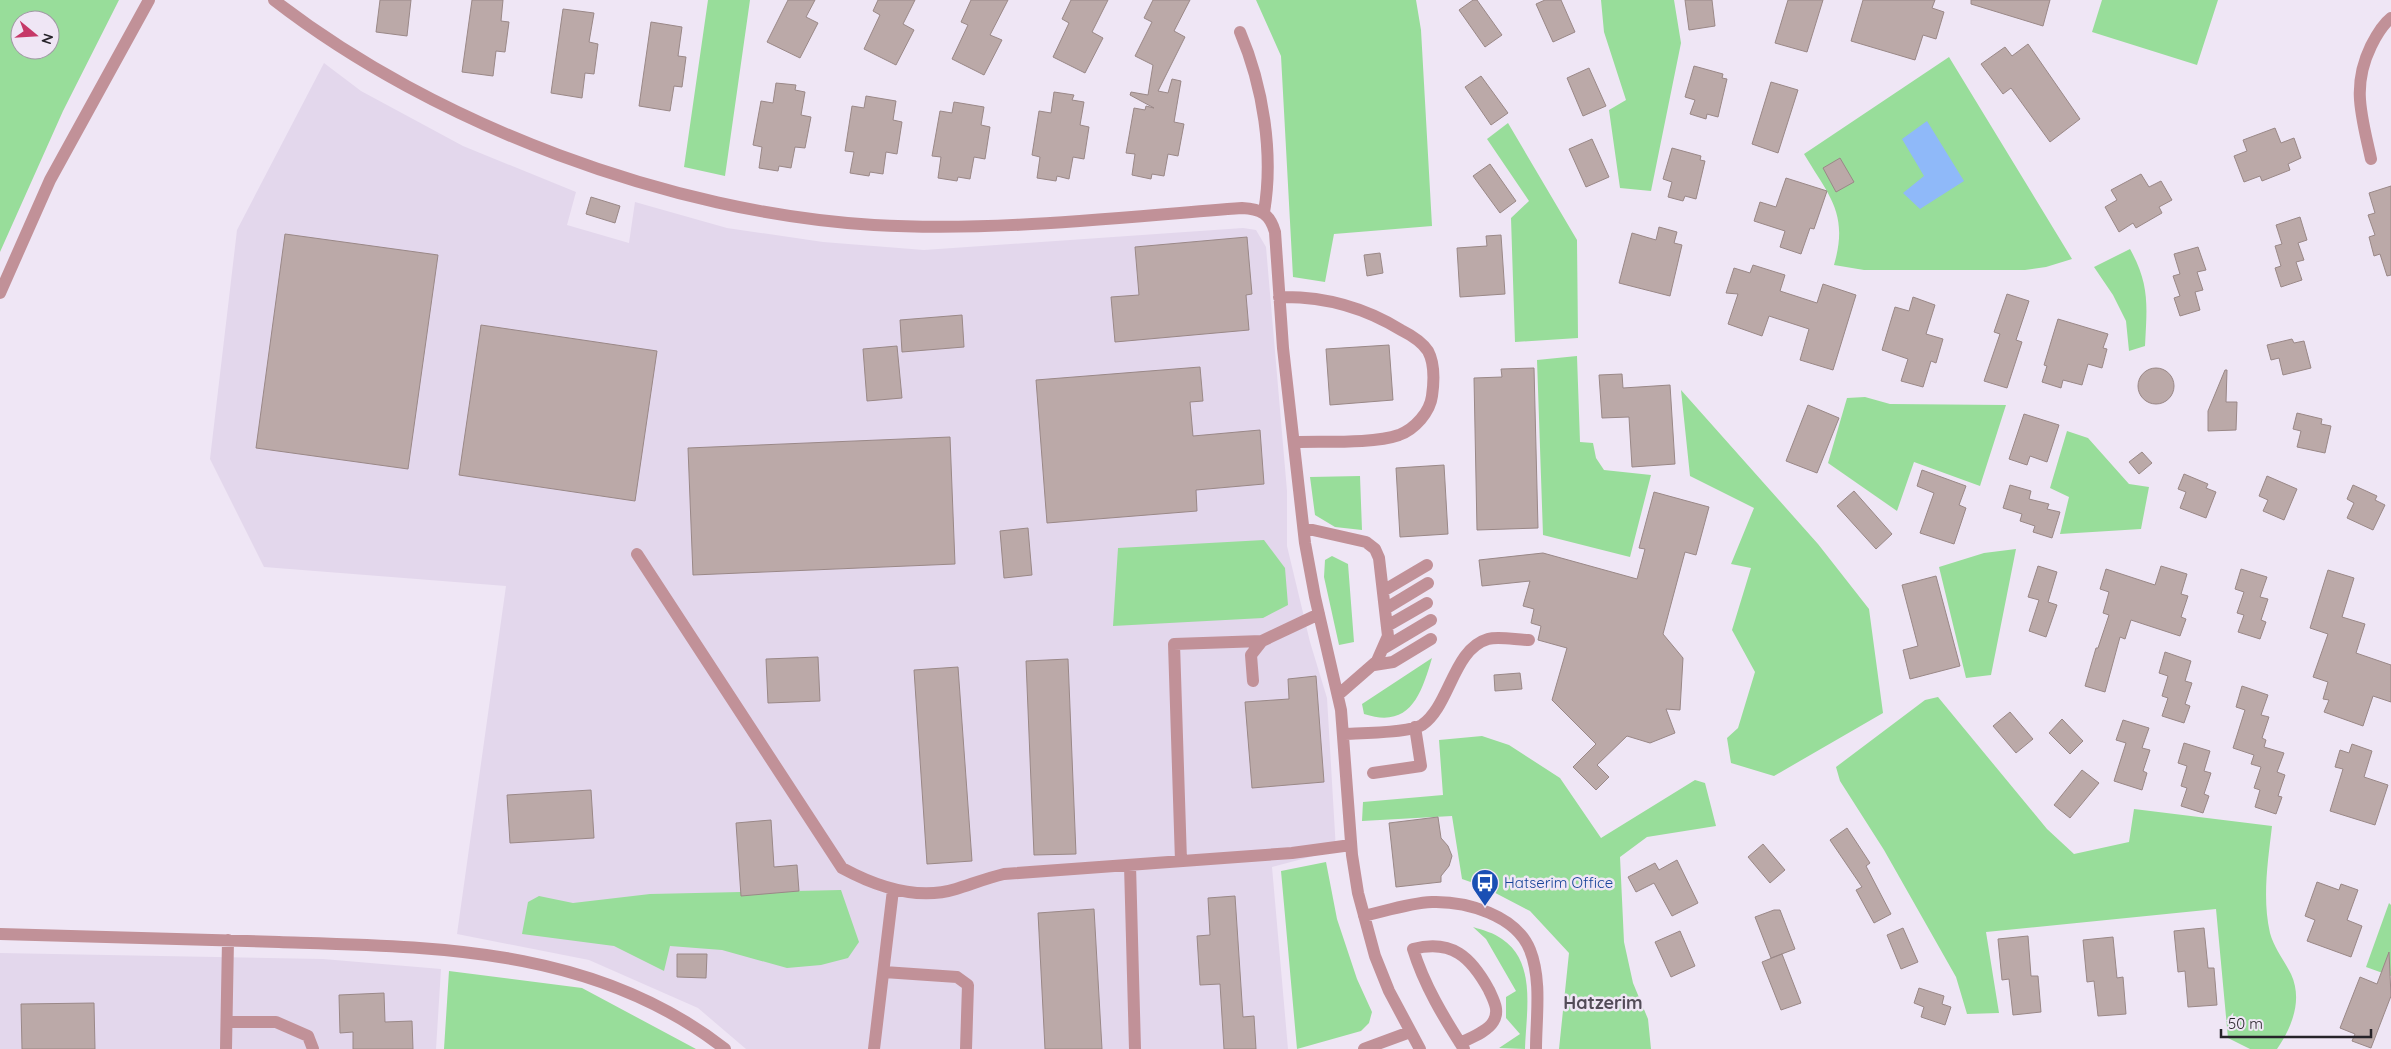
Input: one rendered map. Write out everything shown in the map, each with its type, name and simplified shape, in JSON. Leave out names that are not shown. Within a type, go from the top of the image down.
[{"type":"street","points":[[0,292],[50,180],[149,0]]},
{"type":"street","points":[[274,0],[322,35],[371,66],[475,121],[597,169],[718,202],[817,219],[872,225],[928,227],[1059,221],[1242,208],[1264,212],[1272,221],[1276,232],[1279,297],[1304,528],[1319,614],[1338,695],[1343,734],[1351,845],[1358,892],[1389,991],[1420,1049]]},
{"type":"street","points":[[2371,159],[2358,95],[2358,81],[2364,60],[2375,38],[2391,18]]},
{"type":"street","points":[[1240,32],[1253,62],[1262,107],[1269,185],[1264,212]]},
{"type":"street","points":[[1279,297],[1315,299],[1364,311],[1414,337],[1427,350],[1432,363],[1432,399],[1426,412],[1415,426],[1400,435],[1383,439],[1294,442]]},
{"type":"street","points":[[1304,528],[1366,542],[1375,549],[1379,558],[1388,636],[1384,648],[1374,665],[1338,695]]},
{"type":"street","points":[[637,554],[842,868],[866,881],[893,890],[928,894],[956,889],[976,880],[1004,874],[1292,854],[1351,845]]},
{"type":"street","points":[[1383,591],[1427,565]]},
{"type":"street","points":[[1385,609],[1428,583]]},
{"type":"street","points":[[1387,626],[1427,603]]},
{"type":"street","points":[[1181,861],[1174,644],[1262,641],[1319,614]]},
{"type":"street","points":[[1384,648],[1432,620]]},
{"type":"street","points":[[1374,665],[1393,662],[1431,639]]},
{"type":"street","points":[[1343,734],[1416,727],[1433,716],[1465,656],[1475,646],[1488,639],[1530,640]]},
{"type":"street","points":[[1253,681],[1251,655],[1262,641]]},
{"type":"street","points":[[1373,773],[1421,766],[1416,727]]},
{"type":"street","points":[[1130,864],[1135,1049]]},
{"type":"street","points":[[874,1049],[893,890]]},
{"type":"street","points":[[1364,916],[1413,904],[1432,902],[1457,904],[1479,910],[1503,920],[1517,931],[1530,949],[1534,968],[1536,1049]]},
{"type":"street","points":[[0,934],[228,940],[447,950],[500,956],[551,966],[639,995],[671,1011],[725,1049]]},
{"type":"street","points":[[226,1049],[228,940]]},
{"type":"street","points":[[1429,945],[1440,946],[1469,959],[1478,970],[1496,1004],[1494,1020],[1489,1027],[1462,1046],[1431,994],[1413,949],[1429,945]]},
{"type":"street","points":[[884,972],[957,977],[968,985],[966,1049]]},
{"type":"street","points":[[227,1022],[276,1022],[308,1036],[313,1049]]},
{"type":"street","points":[[1364,1049],[1410,1032]]},
{"type":"shaded area","points":[[324,63],[361,91],[463,146],[576,192],[567,225],[629,243],[635,202],[727,228],[823,242],[924,250],[1243,228],[1256,230],[1266,247],[1287,491],[1287,546],[1310,642],[1327,698],[1336,850],[1272,867],[1288,1049],[746,1049],[698,1008],[589,960],[457,934],[506,586],[264,567],[210,459],[237,230]]},
{"type":"shaded area","points":[[0,953],[323,959],[441,969],[436,1049],[0,1049]]},
{"type":"green space","points":[[0,0],[119,0],[63,111],[0,252]]},
{"type":"green space","points":[[708,0],[750,0],[725,176],[684,167]]},
{"type":"green space","points":[[1256,0],[1416,0],[1421,30],[1432,226],[1334,234],[1325,282],[1293,277],[1281,56]]},
{"type":"green space","points":[[1601,0],[1674,0],[1681,43],[1651,191],[1620,188],[1609,110],[1626,100],[1604,32]]},
{"type":"green space","points":[[2102,0],[2218,0],[2197,65],[2092,32]]},
{"type":"green space","points":[[1949,57],[2072,259],[2046,267],[2025,270],[1864,270],[1834,265],[1838,247],[1838,218],[1828,194],[1804,154]]},
{"type":"green space","points":[[1508,123],[1577,240],[1578,338],[1515,342],[1511,218],[1529,201],[1487,139]]},
{"type":"green space","points":[[2130,249],[2144,285],[2146,319],[2145,346],[2129,351],[2126,321],[2113,295],[2094,267]]},
{"type":"green space","points":[[1577,356],[1580,442],[1593,443],[1596,458],[1604,470],[1651,475],[1630,557],[1543,535],[1537,360]]},
{"type":"green space","points":[[1681,390],[1818,544],[1869,609],[1883,713],[1774,776],[1731,763],[1727,738],[1738,728],[1755,672],[1732,630],[1751,568],[1731,564],[1754,508],[1690,476]]},
{"type":"green space","points":[[1865,397],[1890,404],[2006,405],[1980,486],[1914,462],[1897,511],[1828,463],[1847,398]]},
{"type":"green space","points":[[2067,431],[2088,438],[2129,484],[2149,487],[2141,529],[2060,534],[2069,497],[2050,488]]},
{"type":"green space","points":[[1360,476],[1362,530],[1335,527],[1315,515],[1310,477]]},
{"type":"green space","points":[[1264,540],[1285,568],[1288,605],[1263,618],[1113,626],[1118,548]]},
{"type":"green space","points":[[2016,549],[1991,675],[1966,678],[1939,567],[1984,553]]},
{"type":"green space","points":[[1332,556],[1348,564],[1354,642],[1339,645],[1324,577],[1325,560]]},
{"type":"green space","points":[[1432,658],[1418,696],[1403,713],[1392,717],[1364,714],[1362,704]]},
{"type":"green space","points":[[1938,697],[2047,829],[2074,854],[2129,842],[2134,809],[2272,826],[2266,879],[2268,920],[2270,933],[2291,974],[2296,994],[2296,1003],[2291,1022],[2277,1049],[2250,1049],[2228,1038],[2216,909],[1986,932],[1999,1013],[1967,1014],[1956,977],[1884,850],[1840,781],[1836,767],[1925,700]]},
{"type":"green space","points":[[1482,736],[1509,745],[1560,778],[1601,838],[1695,780],[1705,783],[1716,826],[1647,837],[1620,857],[1624,942],[1633,983],[1648,1019],[1651,1049],[1559,1049],[1569,953],[1530,911],[1482,886],[1462,879],[1452,816],[1362,821],[1363,802],[1443,795],[1439,740]]},
{"type":"green space","points":[[1326,862],[1337,919],[1357,979],[1372,1012],[1369,1023],[1361,1031],[1297,1049],[1281,871]]},
{"type":"green space","points":[[841,890],[859,942],[848,958],[821,965],[787,968],[722,950],[670,946],[664,971],[614,946],[522,934],[528,902],[539,896],[573,903],[650,894]]},
{"type":"green space","points":[[2389,903],[2391,905],[2391,976],[2366,967]]},
{"type":"green space","points":[[1473,927],[1492,933],[1502,939],[1513,949],[1520,961],[1525,974],[1527,989],[1525,1049],[1499,1048],[1520,1034],[1506,1018],[1506,997],[1516,991],[1486,939]]},
{"type":"green space","points":[[449,971],[582,988],[696,1049],[444,1049]]},
{"type":"water","points":[[1927,121],[1964,181],[1920,209],[1903,193],[1924,176],[1902,139]]},
{"type":"building","points":[[380,0],[411,0],[407,36],[376,32]]},
{"type":"building","points":[[472,0],[503,0],[501,21],[509,22],[505,52],[496,51],[493,76],[462,72]]},
{"type":"building","points":[[788,0],[815,0],[806,17],[818,23],[800,58],[767,42]]},
{"type":"building","points":[[878,0],[915,0],[903,24],[914,30],[896,65],[864,49],[880,15],[873,11]]},
{"type":"building","points":[[971,0],[1008,0],[990,35],[1002,40],[984,75],[952,59],[968,25],[961,22]]},
{"type":"building","points":[[1071,0],[1108,0],[1092,32],[1103,38],[1085,73],[1053,57],[1069,23],[1062,19]]},
{"type":"building","points":[[1153,0],[1190,0],[1174,31],[1185,37],[1158,91],[1168,93],[1172,79],[1181,81],[1174,122],[1184,124],[1178,156],[1168,154],[1164,176],[1152,174],[1151,179],[1132,175],[1135,154],[1126,153],[1134,108],[1145,110],[1146,106],[1154,108],[1130,95],[1131,92],[1148,95],[1153,65],[1135,56],[1152,22],[1144,18]]},
{"type":"building","points":[[1473,0],[1477,0],[1502,35],[1485,47],[1459,10]]},
{"type":"building","points":[[1545,0],[1561,0],[1575,32],[1553,42],[1536,4]]},
{"type":"building","points":[[1685,0],[1712,0],[1715,26],[1689,30]]},
{"type":"building","points":[[1788,0],[1823,0],[1807,52],[1775,43]]},
{"type":"building","points":[[1863,0],[1935,0],[1932,8],[1944,12],[1936,39],[1923,35],[1915,60],[1851,41]]},
{"type":"building","points":[[1971,0],[2050,0],[2043,26],[1971,4]]},
{"type":"building","points":[[563,9],[594,13],[589,42],[598,44],[594,74],[585,73],[582,98],[551,93]]},
{"type":"building","points":[[651,22],[682,27],[678,56],[686,57],[682,87],[674,86],[670,111],[639,106]]},
{"type":"building","points":[[2028,44],[2080,119],[2050,142],[2011,88],[2003,94],[1981,64],[2005,47],[2012,56]]},
{"type":"building","points":[[1694,66],[1723,74],[1722,78],[1727,79],[1718,117],[1707,114],[1706,119],[1690,114],[1695,100],[1685,97]]},
{"type":"building","points":[[1589,68],[1606,106],[1583,116],[1567,78]]},
{"type":"building","points":[[1481,76],[1508,113],[1491,125],[1465,87]]},
{"type":"building","points":[[1771,82],[1798,90],[1778,153],[1752,144]]},
{"type":"building","points":[[776,83],[796,85],[795,90],[805,92],[801,115],[811,117],[805,148],[795,147],[791,168],[779,166],[778,171],[759,168],[762,147],[753,145],[761,101],[773,103]]},
{"type":"building","points":[[1054,92],[1074,95],[1072,100],[1084,102],[1080,125],[1089,127],[1084,159],[1073,157],[1069,179],[1057,176],[1056,181],[1037,178],[1040,157],[1032,155],[1039,111],[1051,113]]},
{"type":"building","points":[[866,96],[896,101],[893,120],[902,122],[897,154],[886,152],[883,174],[870,172],[869,176],[850,173],[854,152],[845,151],[852,106],[864,108]]},
{"type":"building","points":[[954,102],[984,107],[981,125],[990,127],[985,159],[974,157],[970,179],[958,177],[957,181],[938,178],[941,157],[932,156],[940,111],[952,113]]},
{"type":"building","points":[[2275,128],[2281,143],[2294,138],[2301,158],[2288,164],[2290,170],[2262,181],[2260,176],[2244,182],[2234,156],[2247,151],[2243,140]]},
{"type":"building","points":[[1592,139],[1609,177],[1586,187],[1569,149]]},
{"type":"building","points":[[1672,148],[1701,156],[1700,160],[1705,161],[1696,199],[1685,196],[1683,201],[1668,197],[1672,182],[1663,179]]},
{"type":"building","points":[[1840,158],[1854,182],[1836,192],[1823,168]]},
{"type":"building","points":[[1490,164],[1516,201],[1500,213],[1473,176]]},
{"type":"building","points":[[2141,174],[2149,187],[2161,181],[2172,200],[2159,207],[2162,213],[2136,228],[2133,223],[2119,232],[2105,207],[2117,200],[2111,190]]},
{"type":"building","points":[[1786,178],[1827,191],[1814,229],[1810,228],[1801,254],[1780,247],[1785,231],[1754,221],[1760,202],[1776,207]]},
{"type":"building","points":[[2391,186],[2391,275],[2387,276],[2380,254],[2374,256],[2369,237],[2375,235],[2368,215],[2375,213],[2369,193]]},
{"type":"building","points":[[591,197],[620,206],[615,223],[586,214]]},
{"type":"building","points":[[2300,217],[2307,240],[2298,243],[2304,260],[2296,262],[2302,280],[2281,287],[2275,268],[2281,266],[2275,246],[2282,244],[2276,225]]},
{"type":"building","points":[[1659,227],[1677,232],[1674,243],[1682,245],[1670,296],[1619,283],[1632,233],[1656,240]]},
{"type":"building","points":[[285,234],[438,255],[408,469],[256,448]]},
{"type":"building","points":[[1501,235],[1505,294],[1460,297],[1457,248],[1487,246],[1486,236]]},
{"type":"building","points":[[1247,237],[1252,294],[1246,295],[1249,330],[1115,342],[1111,297],[1139,295],[1135,247]]},
{"type":"building","points":[[2198,247],[2206,270],[2197,272],[2203,290],[2195,292],[2200,310],[2180,316],[2174,298],[2180,296],[2173,276],[2180,274],[2174,254]]},
{"type":"building","points":[[1380,253],[1383,273],[1367,276],[1364,255]]},
{"type":"building","points":[[1753,265],[1785,275],[1780,291],[1817,303],[1823,284],[1856,295],[1833,370],[1800,360],[1809,329],[1769,316],[1762,336],[1728,324],[1738,294],[1726,293],[1734,268],[1750,273]]},
{"type":"building","points":[[2007,294],[2029,301],[2016,340],[2022,342],[2007,388],[1984,381],[2000,334],[1994,332]]},
{"type":"building","points":[[1913,297],[1935,305],[1926,334],[1943,339],[1936,363],[1931,361],[1923,387],[1901,381],[1908,359],[1882,350],[1895,307],[1909,311]]},
{"type":"building","points":[[962,315],[964,347],[902,352],[900,320]]},
{"type":"building","points":[[2058,319],[2108,334],[2103,348],[2107,349],[2102,368],[2088,364],[2082,385],[2063,380],[2061,388],[2042,382],[2047,366],[2044,365]]},
{"type":"building","points":[[481,325],[657,351],[635,501],[459,475]]},
{"type":"building","points":[[2292,339],[2294,343],[2304,341],[2311,368],[2283,375],[2279,358],[2271,360],[2267,345]]},
{"type":"building","points":[[1389,345],[1393,400],[1330,405],[1326,349]]},
{"type":"building","points":[[897,346],[902,398],[867,401],[863,349]]},
{"type":"building","points":[[1200,367],[1203,401],[1190,402],[1193,436],[1260,430],[1264,484],[1196,490],[1197,511],[1047,523],[1036,380]]},
{"type":"building","points":[[1534,368],[1538,528],[1477,530],[1474,378],[1502,377],[1501,369]]},
{"type":"building","points":[[2156,368],[2168,374],[2174,386],[2168,398],[2156,404],[2144,398],[2138,386],[2144,374]]},
{"type":"building","points":[[2225,370],[2227,370],[2226,402],[2237,402],[2236,430],[2208,431],[2208,411]]},
{"type":"building","points":[[1622,374],[1623,388],[1670,385],[1675,464],[1632,467],[1629,417],[1602,418],[1599,375]]},
{"type":"building","points":[[1808,405],[1839,418],[1817,473],[1786,461]]},
{"type":"building","points":[[2297,413],[2322,419],[2321,424],[2331,426],[2325,453],[2297,447],[2301,431],[2293,429]]},
{"type":"building","points":[[2024,414],[2059,425],[2047,462],[2030,456],[2027,465],[2009,459]]},
{"type":"building","points":[[950,437],[955,564],[693,575],[688,448]]},
{"type":"building","points":[[2142,452],[2152,463],[2139,474],[2129,462]]},
{"type":"building","points":[[1444,465],[1448,534],[1400,537],[1396,468]]},
{"type":"building","points":[[1922,470],[1966,486],[1959,505],[1966,508],[1954,544],[1920,533],[1934,493],[1917,486]]},
{"type":"building","points":[[2184,474],[2208,484],[2206,488],[2216,492],[2206,518],[2180,508],[2186,492],[2178,489]]},
{"type":"building","points":[[2267,476],[2297,489],[2284,520],[2263,511],[2268,500],[2259,496]]},
{"type":"building","points":[[2010,485],[2031,491],[2029,499],[2049,504],[2047,509],[2060,512],[2052,538],[2033,532],[2035,526],[2020,521],[2022,514],[2003,508]]},
{"type":"building","points":[[2353,485],[2377,496],[2375,500],[2385,505],[2373,530],[2347,518],[2354,503],[2347,499]]},
{"type":"building","points":[[1854,491],[1892,534],[1876,549],[1837,506]]},
{"type":"building","points":[[1654,492],[1709,507],[1696,555],[1685,552],[1663,634],[1683,658],[1680,710],[1666,709],[1675,733],[1650,743],[1627,736],[1597,765],[1609,777],[1596,790],[1573,767],[1596,744],[1552,700],[1567,648],[1538,640],[1541,626],[1531,623],[1534,609],[1523,606],[1530,581],[1482,586],[1479,560],[1543,553],[1637,579],[1645,549],[1639,548]]},
{"type":"building","points":[[1028,528],[1032,575],[1004,578],[1000,531]]},
{"type":"building","points":[[2038,566],[2057,572],[2048,602],[2057,605],[2046,637],[2029,631],[2039,600],[2028,597]]},
{"type":"building","points":[[2161,566],[2187,574],[2181,594],[2188,596],[2181,617],[2186,619],[2180,636],[2131,620],[2125,639],[2120,637],[2105,692],[2085,686],[2096,648],[2098,648],[2109,615],[2103,613],[2109,592],[2100,589],[2106,569],[2155,585]]},
{"type":"building","points":[[2241,569],[2267,577],[2260,597],[2268,599],[2261,620],[2266,622],[2260,639],[2238,632],[2244,615],[2237,613],[2244,592],[2235,589]]},
{"type":"building","points":[[2328,570],[2354,578],[2342,617],[2365,624],[2356,653],[2391,665],[2391,702],[2373,696],[2363,726],[2324,712],[2329,700],[2323,699],[2328,682],[2313,677],[2328,634],[2310,628]]},
{"type":"building","points":[[1936,576],[1960,666],[1910,679],[1903,650],[1918,646],[1902,585]]},
{"type":"building","points":[[2165,652],[2191,661],[2185,681],[2192,683],[2185,704],[2190,706],[2184,723],[2162,716],[2168,698],[2162,696],[2168,676],[2159,673]]},
{"type":"building","points":[[818,657],[820,701],[768,703],[766,659]]},
{"type":"building","points":[[1068,659],[1076,854],[1034,855],[1026,661]]},
{"type":"building","points":[[958,667],[972,861],[927,864],[914,670]]},
{"type":"building","points":[[1520,673],[1522,689],[1495,691],[1494,675]]},
{"type":"building","points":[[1316,676],[1324,782],[1252,788],[1245,702],[1289,699],[1288,679]]},
{"type":"building","points":[[2242,686],[2268,695],[2261,715],[2269,717],[2262,738],[2266,740],[2264,747],[2284,753],[2277,772],[2285,775],[2278,796],[2282,797],[2276,814],[2255,807],[2260,790],[2254,788],[2261,767],[2251,764],[2254,755],[2233,748],[2245,710],[2236,707]]},
{"type":"building","points":[[2010,712],[2033,739],[2016,753],[1993,726]]},
{"type":"building","points":[[2062,719],[2083,741],[2070,754],[2049,733]]},
{"type":"building","points":[[2123,720],[2149,728],[2142,748],[2150,750],[2143,771],[2147,773],[2142,790],[2114,781],[2126,743],[2116,740]]},
{"type":"building","points":[[2184,743],[2210,751],[2204,771],[2211,773],[2204,794],[2209,796],[2203,813],[2181,806],[2187,788],[2181,786],[2187,766],[2178,763]]},
{"type":"building","points":[[2352,744],[2372,751],[2364,777],[2388,785],[2375,825],[2330,811],[2343,769],[2335,767],[2340,750],[2349,753]]},
{"type":"building","points":[[2082,770],[2099,783],[2070,818],[2054,805]]},
{"type":"building","points":[[591,790],[594,838],[510,843],[507,795]]},
{"type":"building","points":[[1438,817],[1441,838],[1448,846],[1452,856],[1449,866],[1441,876],[1441,882],[1396,887],[1389,823]]},
{"type":"building","points":[[771,820],[774,867],[797,865],[799,891],[741,896],[736,823]]},
{"type":"building","points":[[1847,828],[1870,863],[1866,866],[1891,914],[1874,923],[1856,890],[1862,887],[1830,840]]},
{"type":"building","points":[[1763,844],[1785,870],[1770,883],[1748,857]]},
{"type":"building","points":[[1677,860],[1698,903],[1672,916],[1654,883],[1636,892],[1628,877],[1655,863],[1659,870]]},
{"type":"building","points":[[2317,882],[2339,890],[2341,884],[2358,890],[2347,920],[2362,926],[2351,957],[2307,941],[2315,920],[2305,916]]},
{"type":"building","points":[[1235,896],[1243,1017],[1254,1016],[1256,1049],[1224,1049],[1220,984],[1200,985],[1197,936],[1210,935],[1208,898]]},
{"type":"building","points":[[1094,909],[1102,1049],[1045,1049],[1038,913]]},
{"type":"building","points":[[1774,910],[1780,910],[1795,949],[1771,958],[1755,917]]},
{"type":"building","points":[[1903,928],[1918,962],[1901,969],[1887,935]]},
{"type":"building","points":[[2204,928],[2208,968],[2214,968],[2217,1005],[2188,1007],[2185,971],[2178,972],[2174,931]]},
{"type":"building","points":[[1680,931],[1695,966],[1671,977],[1655,942]]},
{"type":"building","points":[[2028,936],[2031,976],[2038,976],[2041,1012],[2013,1015],[2009,979],[2002,980],[1998,939]]},
{"type":"building","points":[[2113,937],[2117,978],[2123,977],[2126,1014],[2098,1016],[2094,981],[2087,982],[2083,940]]},
{"type":"building","points":[[2389,952],[2391,996],[2371,1048],[2352,1041],[2355,1034],[2340,1028],[2360,977],[2377,984]]},
{"type":"building","points":[[677,954],[707,954],[706,978],[677,977]]},
{"type":"building","points":[[1782,954],[1801,1003],[1781,1010],[1762,962]]},
{"type":"building","points":[[1919,988],[1944,996],[1942,1004],[1951,1007],[1945,1025],[1921,1017],[1924,1007],[1914,1003]]},
{"type":"building","points":[[384,993],[385,1022],[412,1021],[413,1049],[353,1049],[353,1032],[340,1033],[339,995]]},
{"type":"building","points":[[94,1003],[95,1049],[22,1049],[21,1004]]},
{"type":"place","name":"Hatserim Office","points":[[1485,907]]},
{"type":"district","name":"Hatzerim","points":[[1603,1003]]}]
